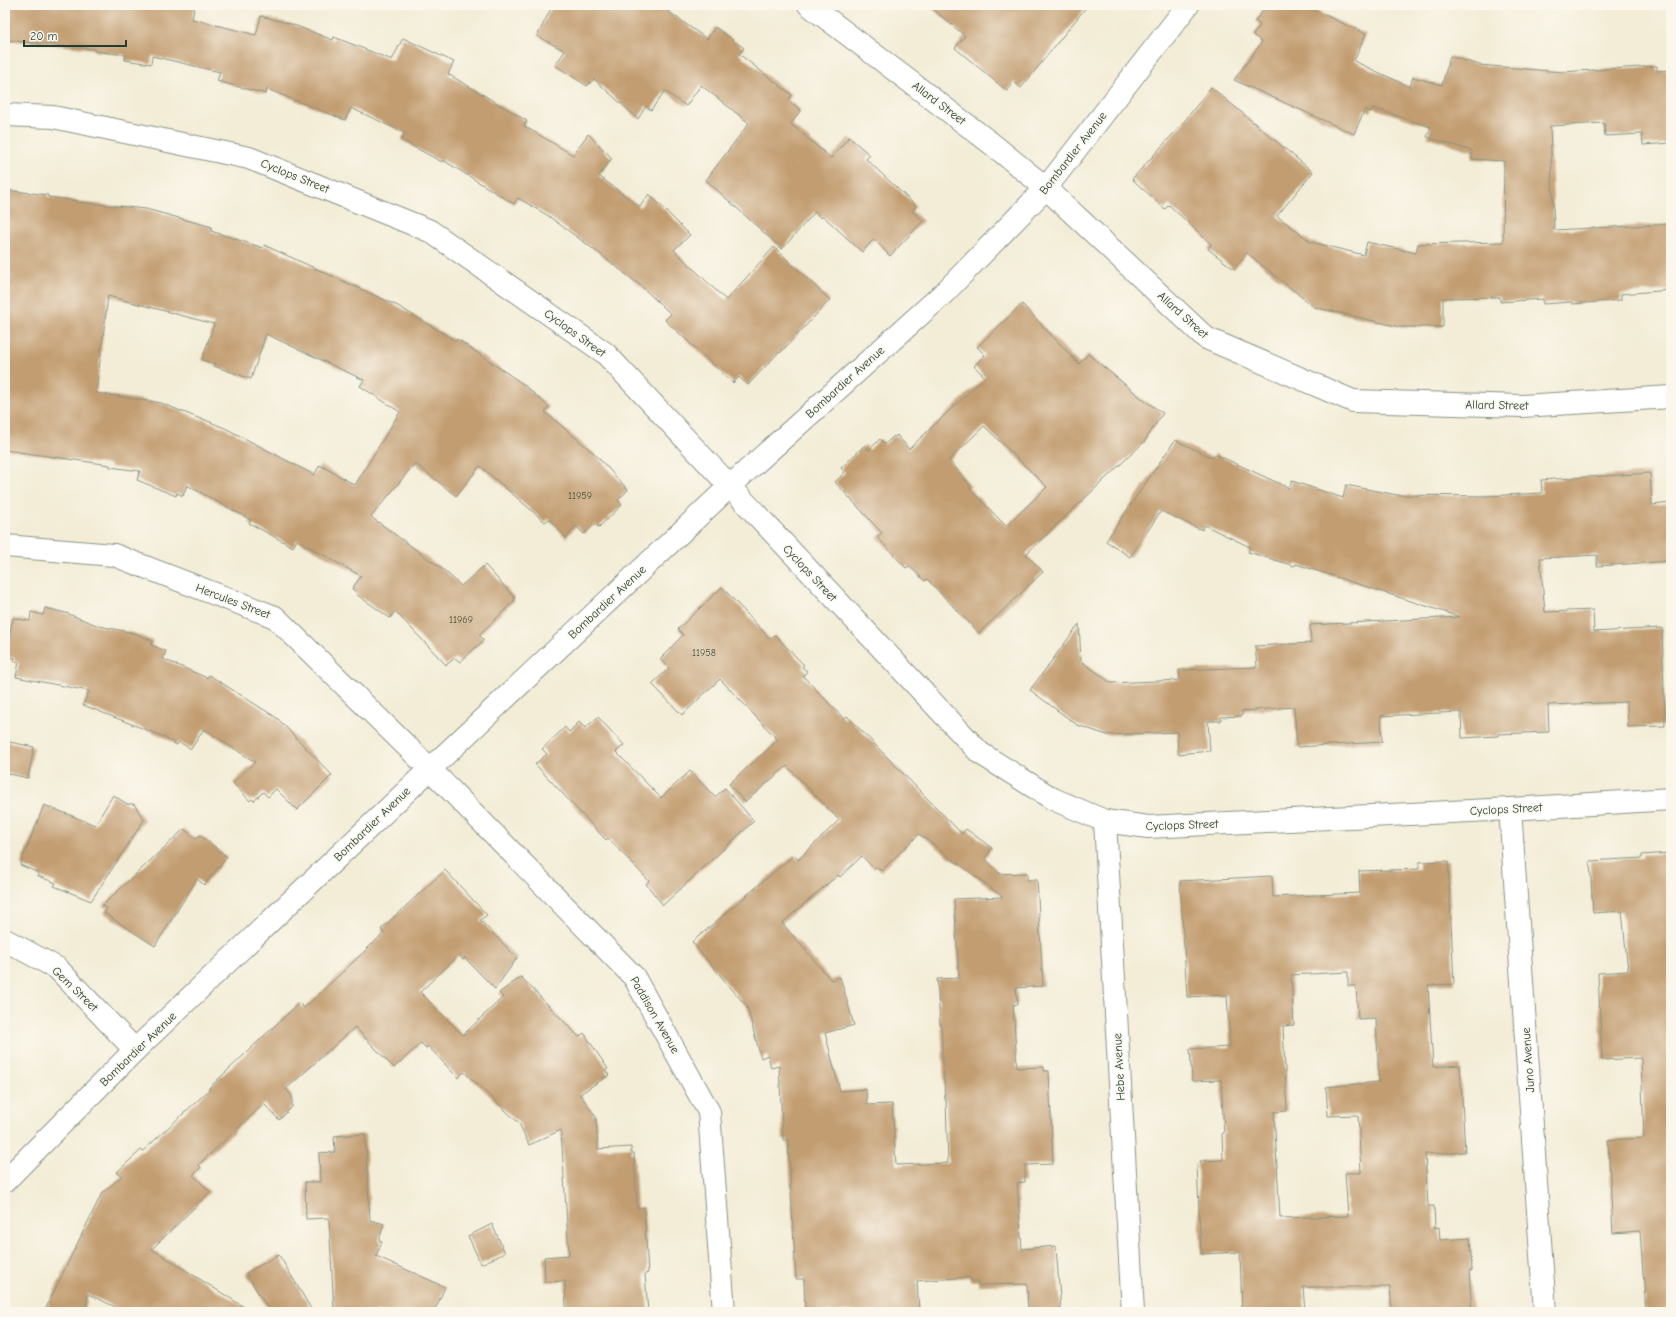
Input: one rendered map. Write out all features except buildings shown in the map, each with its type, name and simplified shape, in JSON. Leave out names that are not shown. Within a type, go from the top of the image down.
[{"type":"street","name":"Allard Street","points":[[809,5],[992,144],[1046,188],[1206,338],[1353,401],[1522,406],[1671,397]]},
{"type":"street","name":"Bombardier Avenue","points":[[5,1181],[135,1050],[729,486],[944,293],[1046,188],[1188,5]]},
{"type":"street","name":"Cyclops Street","points":[[5,115],[53,117],[250,158],[430,231],[605,353],[980,753],[1053,799],[1105,821],[1148,827],[1510,809],[1671,799]]},
{"type":"street","name":"Hercules Street","points":[[5,546],[114,554],[275,617],[430,769]]},
{"type":"street","name":"Paddison Avenue","points":[[430,769],[634,977],[709,1112],[724,1312]]},
{"type":"street","name":"Juno Avenue","points":[[1510,809],[1545,1312]]},
{"type":"street","name":"Hebe Avenue","points":[[1105,821],[1133,1312]]},
{"type":"street","name":"Gem Street","points":[[5,940],[57,968],[135,1050]]}]
